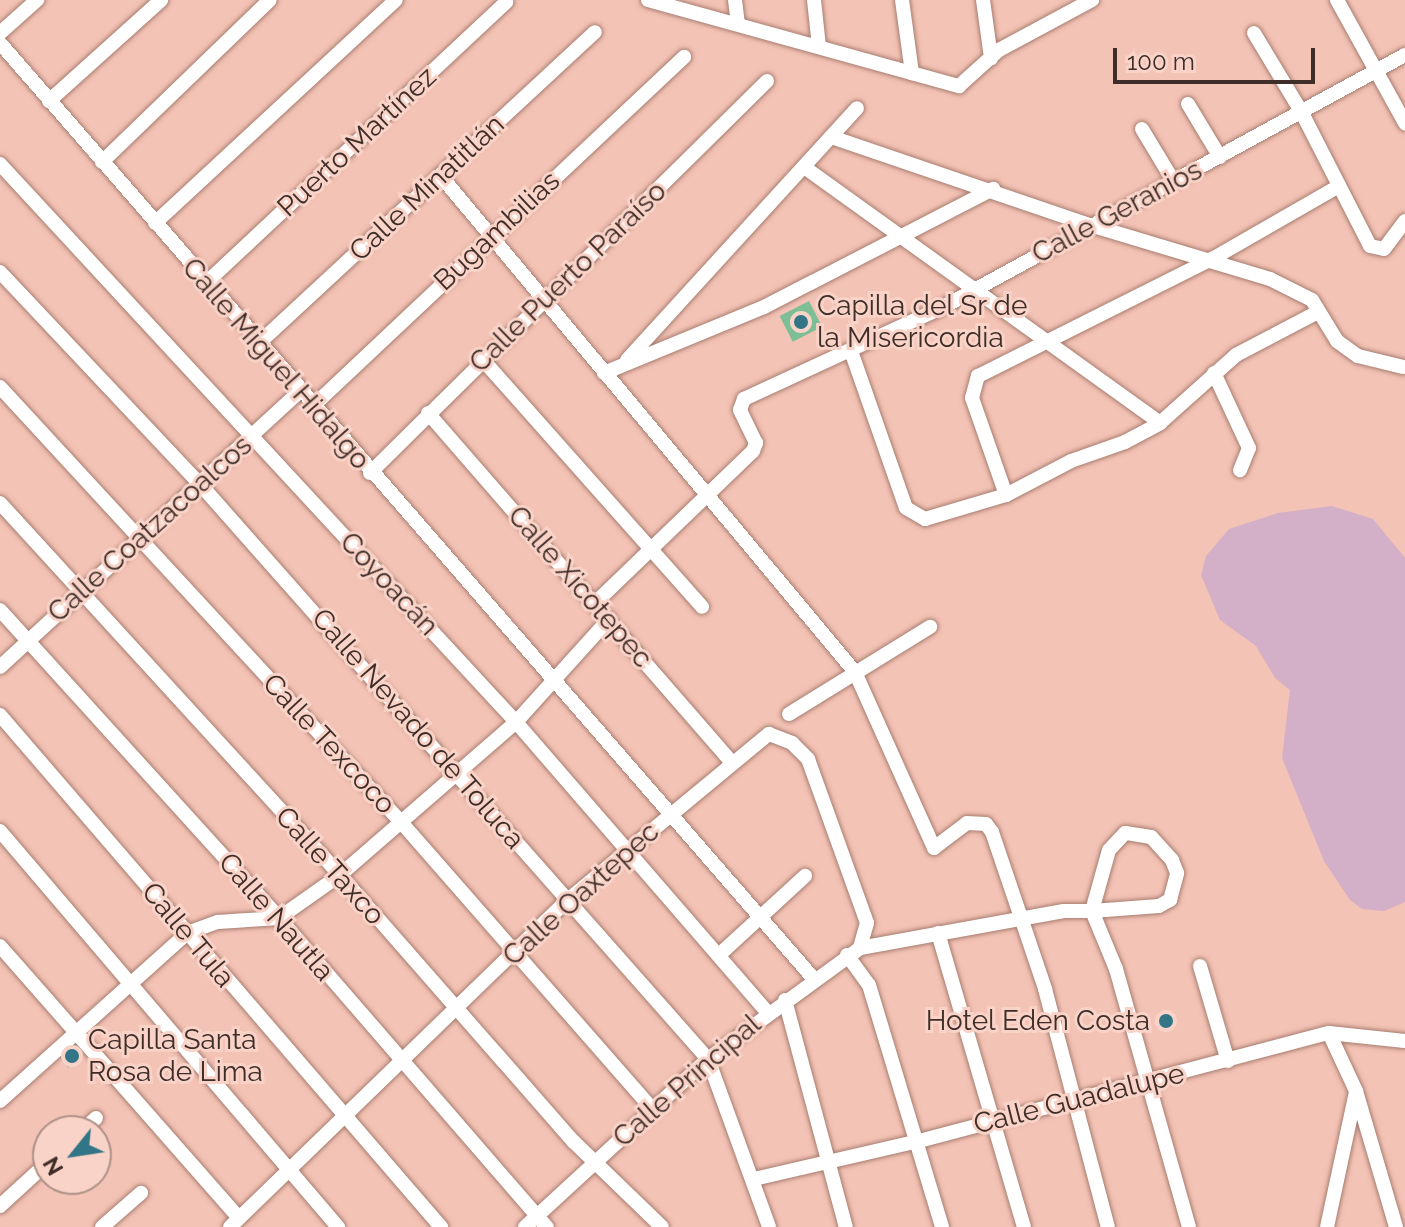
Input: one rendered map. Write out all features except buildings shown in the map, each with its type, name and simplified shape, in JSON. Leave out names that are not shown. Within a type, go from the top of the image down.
[{"type":"street","points":[[0,33],[37,0]]},
{"type":"street","points":[[49,101],[161,0]]},
{"type":"street","points":[[102,162],[270,0]]},
{"type":"street","points":[[155,223],[396,0]]},
{"type":"street","points":[[649,0],[959,86],[991,58],[1066,6],[1092,0]]},
{"type":"street","points":[[735,0],[738,23]]},
{"type":"street","points":[[814,0],[819,47]]},
{"type":"street","points":[[902,0],[912,73]]},
{"type":"street","points":[[983,0],[991,58]]},
{"type":"street","points":[[1337,0],[1405,123]]},
{"type":"street","name":"Puerto Martínez","points":[[207,282],[506,2]]},
{"type":"street","name":"Calle Minatitlán","points":[[258,344],[595,32]]},
{"type":"street","points":[[1254,33],[1377,249],[1390,244],[1405,221]]},
{"type":"street","name":"Calle Miguel Hidalgo","points":[[0,43],[312,407],[671,814]]},
{"type":"street","name":"Calle Geranios","points":[[708,492],[753,451],[756,443],[740,404],[972,290],[1405,55]]},
{"type":"street","name":"Bugambilias","points":[[312,407],[684,57]]},
{"type":"street","name":"Calle Puerto Paraíso","points":[[370,473],[767,81]]},
{"type":"street","points":[[1188,104],[1220,157]]},
{"type":"street","points":[[621,366],[857,108]]},
{"type":"street","points":[[1142,129],[1174,182]]},
{"type":"street","points":[[831,137],[993,189],[1090,225],[1212,259],[1312,300],[1337,341],[1358,356],[1404,369]]},
{"type":"street","name":"Coyoacán","points":[[0,164],[516,722],[768,1013]]},
{"type":"street","points":[[804,167],[1160,423]]},
{"type":"street","points":[[440,175],[542,303],[708,492],[855,672],[934,848],[967,823],[986,824],[1021,918],[1108,1227]]},
{"type":"street","points":[[1006,495],[972,398],[972,384],[1212,259],[1339,186]]},
{"type":"street","points":[[604,373],[764,307],[903,239],[993,189]]},
{"type":"street","name":"Calle Nevado de Toluca","points":[[0,272],[200,484],[708,1059],[769,1227]]},
{"type":"street","points":[[851,351],[913,516],[925,519],[1006,495],[1160,423],[1214,373],[1318,312]]},
{"type":"street","points":[[483,360],[653,546],[702,607]]},
{"type":"street","points":[[1214,373],[1249,448],[1240,470]]},
{"type":"street","name":"Calle Texcoco","points":[[0,387],[401,822],[513,955],[651,1108]]},
{"type":"street","name":"Calle Coatzacoalcos","points":[[0,667],[299,392]]},
{"type":"street","name":"Calle Xicotepec","points":[[428,413],[731,762]]},
{"type":"street","points":[[595,603],[708,492]]},
{"type":"street","name":"Calle Taxco","points":[[0,503],[340,875],[456,1010],[595,1161],[662,1227]]},
{"type":"street","name":"Calle Nautla","points":[[0,610],[279,918],[399,1061],[542,1222]]},
{"type":"street","points":[[0,1101],[187,933],[218,922],[279,918],[340,875],[516,722],[609,619]]},
{"type":"street","points":[[789,714],[930,627]]},
{"type":"street","name":"Calle Tula","points":[[0,715],[343,1117],[441,1227]]},
{"type":"street","name":"Calle Oaxtepec","points":[[234,1223],[568,900],[731,762],[769,734],[792,743],[808,759],[867,923],[854,952]]},
{"type":"street","points":[[671,814],[814,979]]},
{"type":"street","points":[[0,831],[134,983],[338,1227]]},
{"type":"street","name":"Calle Principal","points":[[525,1227],[542,1222],[595,1161],[708,1059],[854,952],[1021,918],[1159,906],[1170,900],[1176,887],[1172,860],[1151,837],[1125,833],[1109,850],[1092,911]]},
{"type":"street","points":[[719,955],[805,876]]},
{"type":"street","points":[[1092,911],[1116,969],[1189,1227]]},
{"type":"street","points":[[938,933],[1024,1227]]},
{"type":"street","points":[[0,946],[234,1223]]},
{"type":"street","points":[[854,952],[869,985],[919,1141],[942,1227]]},
{"type":"street","points":[[1200,966],[1228,1061]]},
{"type":"street","points":[[785,1000],[846,1227]]},
{"type":"street","points":[[1329,1033],[1356,1091],[1396,1227]]},
{"type":"street","name":"Calle Guadalupe","points":[[754,1179],[919,1141],[1329,1033],[1405,1041]]},
{"type":"street","points":[[1327,1227],[1356,1091]]},
{"type":"street","points":[[0,1206],[32,1177]]},
{"type":"street","points":[[102,1227],[141,1193]]},
{"type":"shaded area","points":[[1332,506],[1373,519],[1405,558],[1405,902],[1384,911],[1362,909],[1350,900],[1324,861],[1282,758],[1290,690],[1275,678],[1256,646],[1220,620],[1201,575],[1206,556],[1229,529],[1278,513]]},
{"type":"place","name":"Capilla del Sr de la Misericordia","points":[[801,322]]},
{"type":"place","name":"Hotel Eden Costa","points":[[1166,1021]]},
{"type":"place","name":"Capilla Santa Rosa de Lima","points":[[72,1056]]}]
